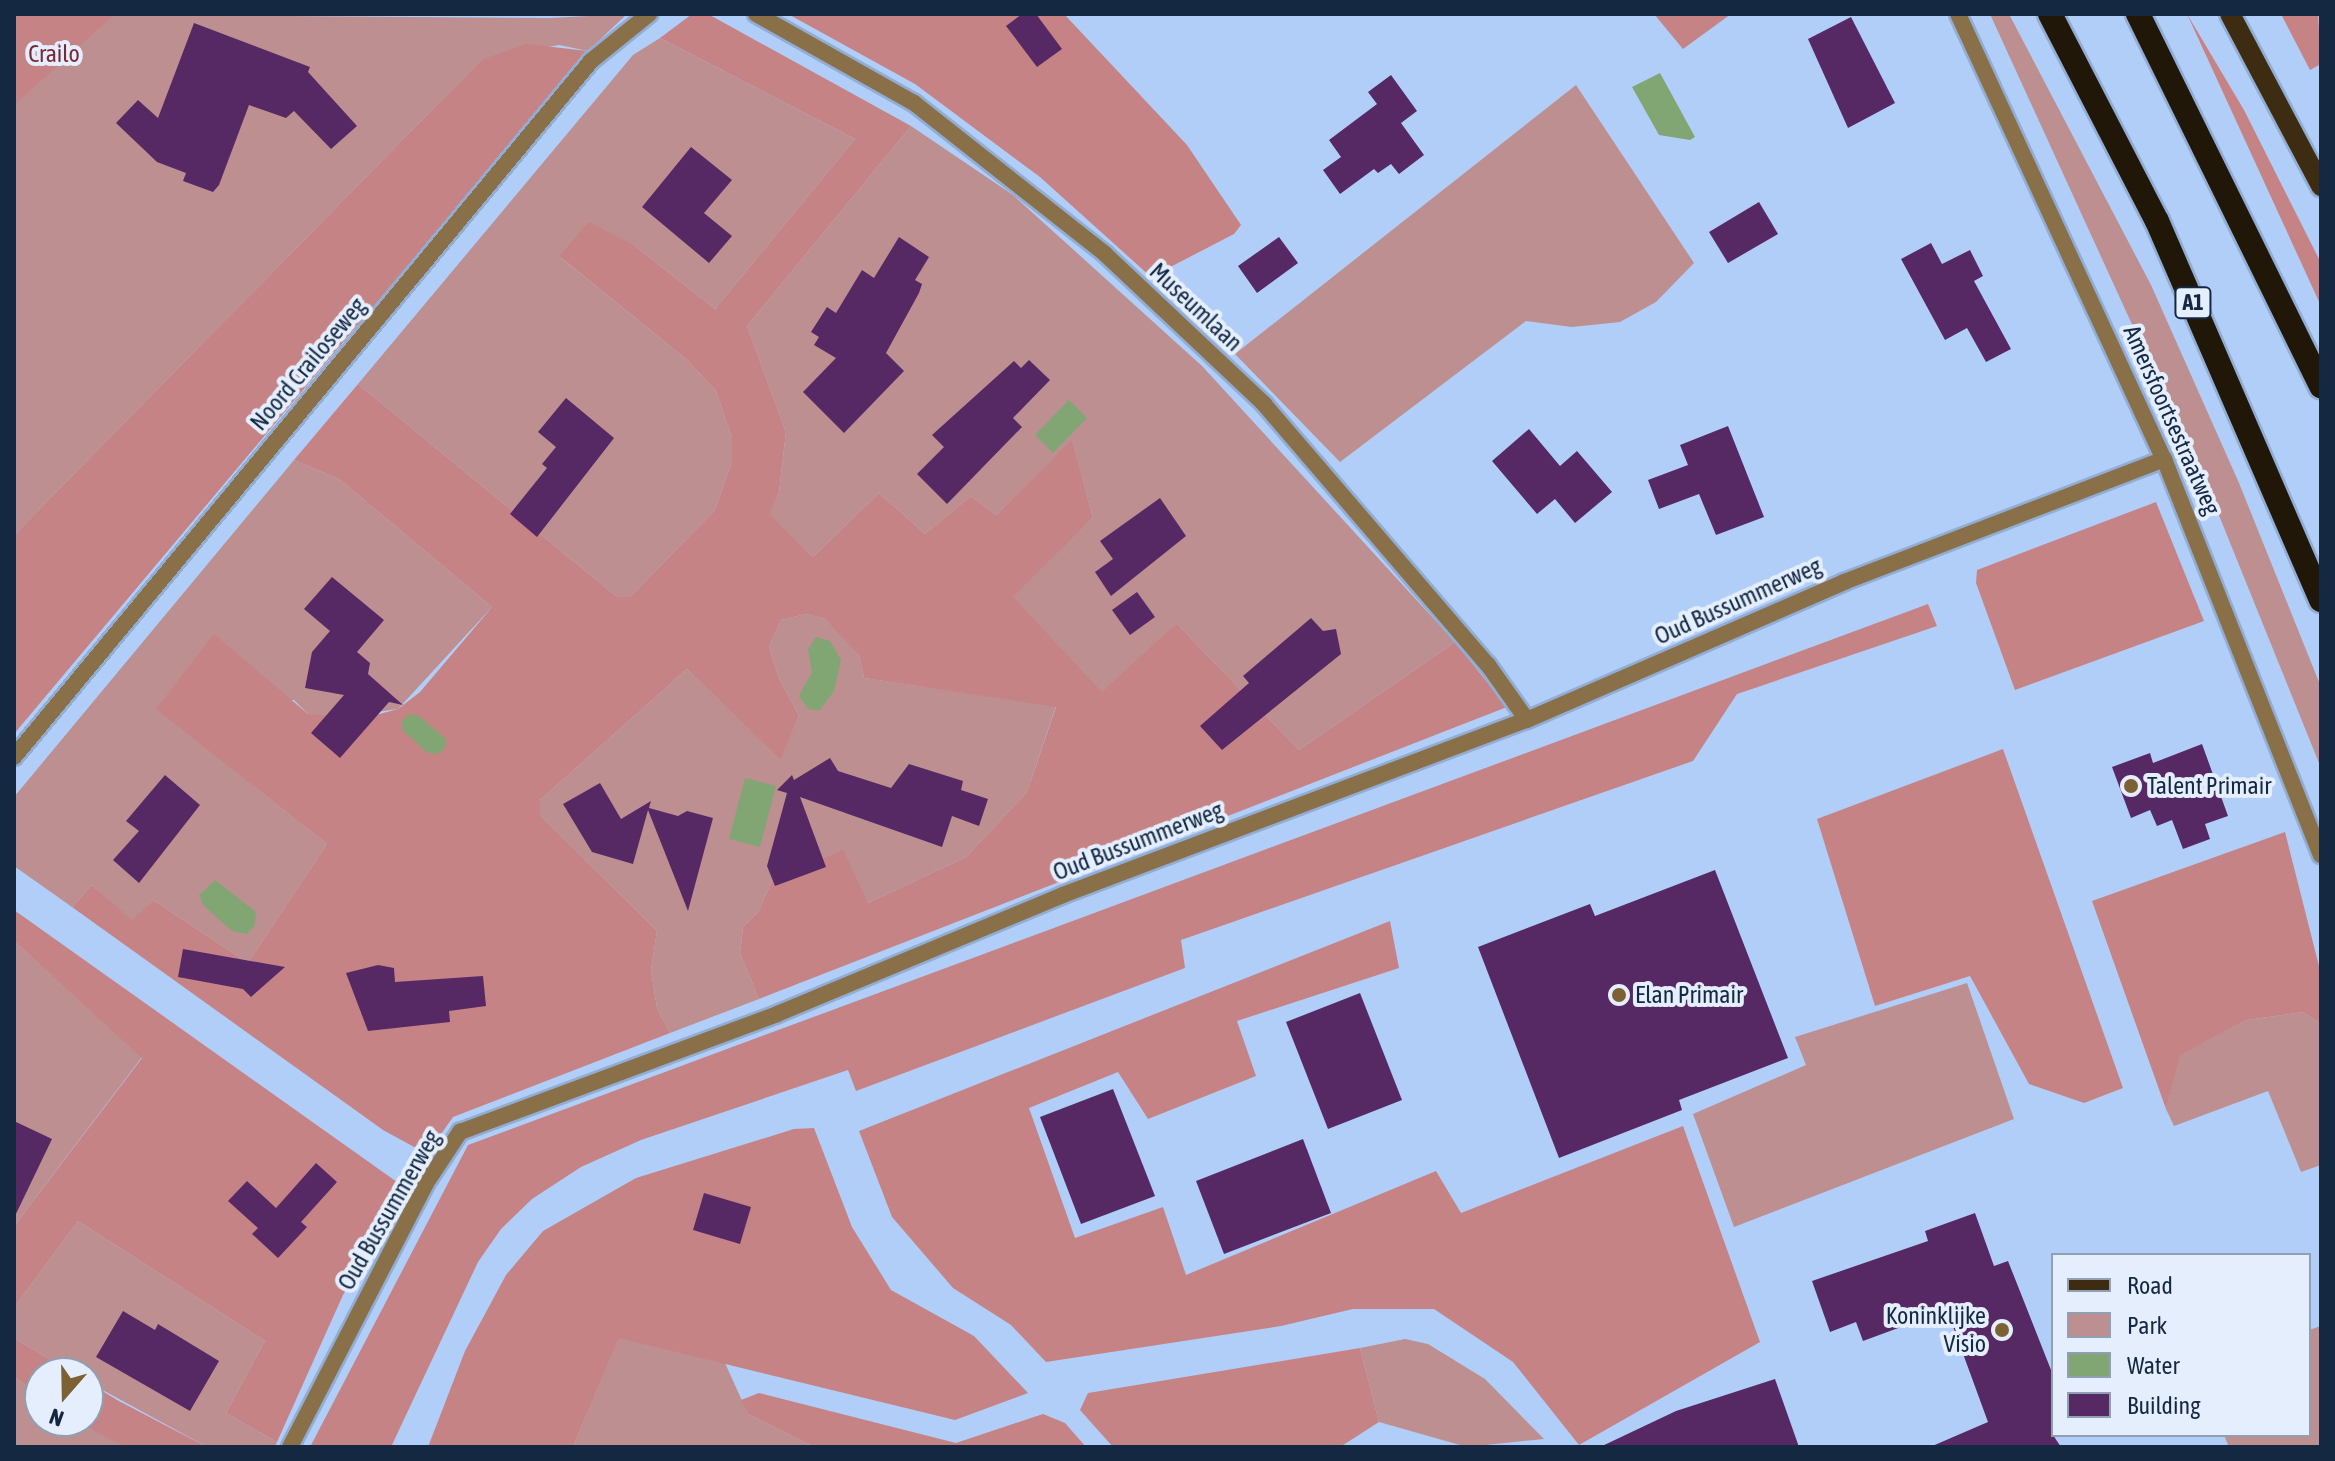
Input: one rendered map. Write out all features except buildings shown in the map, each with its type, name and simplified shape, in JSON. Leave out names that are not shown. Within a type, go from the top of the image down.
[{"type":"highway","name":"A1","points":[[2050,14],[2157,221],[2321,600]]},
{"type":"highway","points":[[2138,14],[2321,386]]},
{"type":"main road","points":[[2230,14],[2321,186]]},
{"type":"street","name":"Noord Crailoseweg","points":[[14,757],[591,61],[649,14]]},
{"type":"street","name":"Museumlaan","points":[[756,14],[914,103],[1105,254],[1264,404],[1488,665],[1527,720]]},
{"type":"street","name":"Amersfoortsestraatweg","points":[[1958,14],[2164,459],[2321,855]]},
{"type":"street","name":"Oud Bussummerweg","points":[[290,1447],[425,1185],[460,1132],[777,1014],[1063,895],[1527,720],[1844,582],[2164,459]]},
{"type":"green space","name":"Crailo","points":[[14,14],[550,18],[627,14],[588,51],[559,45],[481,60],[14,535]]},
{"type":"green space","name":"Crailo","points":[[14,14],[115,14],[14,105]]},
{"type":"green space","points":[[692,14],[708,14],[911,126],[747,326],[786,432],[779,492],[769,514],[813,557],[879,493],[925,534],[971,496],[996,515],[1072,440],[1093,518],[1013,597],[1102,692],[1176,623],[1299,750],[1455,642],[1507,707],[759,999],[740,953],[743,927],[758,912],[772,881],[843,850],[868,903],[966,857],[1027,792],[1056,707],[864,678],[859,655],[825,619],[806,614],[781,620],[769,646],[778,676],[799,716],[781,760],[687,669],[540,800],[540,815],[657,931],[651,970],[657,1008],[670,1033],[453,1117],[427,1154],[383,1130],[72,907],[92,885],[132,920],[153,900],[248,963],[327,844],[156,709],[214,634],[308,714],[365,718],[398,709],[420,692],[492,607],[339,479],[294,460],[358,384],[617,597],[630,597],[715,510],[732,461],[732,438],[716,391],[686,359],[559,256],[589,222],[635,246],[715,309],[855,139],[660,38]]},
{"type":"green space","points":[[788,14],[1064,14],[1187,145],[1241,225],[1234,234],[1151,277],[1040,177],[915,84]]},
{"type":"green space","points":[[1654,14],[1731,14],[1683,49]]},
{"type":"green space","points":[[1990,14],[2009,14],[2151,285],[2239,483],[2321,687],[2321,768],[2216,508]]},
{"type":"green space","points":[[2187,14],[2244,110],[2321,263],[2321,306]]},
{"type":"green space","points":[[2281,14],[2318,14],[2321,64],[2310,70]]},
{"type":"green space","points":[[660,38],[855,139],[715,309],[635,246],[560,257],[686,359],[716,391],[732,438],[732,461],[715,510],[630,597],[617,597],[358,384],[633,55]]},
{"type":"green space","points":[[526,44],[588,51],[14,734],[14,535],[481,60]]},
{"type":"green space","points":[[1576,85],[1694,263],[1656,302],[1620,322],[1572,327],[1526,321],[1340,462],[1235,354]]},
{"type":"green space","points":[[911,126],[1013,195],[1202,366],[1455,642],[1299,750],[1176,623],[1102,693],[1012,597],[1093,518],[1072,441],[996,515],[971,496],[925,534],[879,493],[813,557],[768,514],[779,492],[786,432],[747,326]]},
{"type":"green space","points":[[294,460],[339,479],[492,607],[398,709],[334,718],[308,714],[294,700],[156,708],[327,844],[248,963],[153,900],[132,921],[92,885],[72,907],[14,866],[14,797]]},
{"type":"green space","points":[[2156,502],[2204,621],[2015,690],[1976,583],[1977,570]]},
{"type":"green space","points":[[1928,604],[1937,626],[1737,694],[1693,761],[1181,940],[1185,968],[856,1091],[848,1070],[641,1140],[581,1167],[532,1199],[501,1229],[478,1262],[391,1447],[310,1447],[468,1145]]},
{"type":"green space","points":[[806,614],[825,619],[843,635],[859,655],[864,678],[1056,706],[1027,792],[966,857],[868,903],[772,881],[758,912],[743,927],[740,953],[759,999],[670,1033],[657,1008],[651,970],[657,931],[540,815],[540,800],[687,669],[781,759],[799,716],[778,676],[769,646],[781,620]]},
{"type":"green space","points":[[2003,749],[2123,1088],[2084,1103],[2029,1084],[1970,976],[1875,1006],[1817,819]]},
{"type":"green space","points":[[2285,832],[2321,974],[2321,1024],[2303,1012],[2247,1020],[2180,1055],[2166,1109],[2092,901]]},
{"type":"green space","points":[[14,910],[404,1187],[343,1295],[277,1442],[226,1413],[265,1341],[78,1221],[14,1308],[14,1226],[142,1058],[14,941]]},
{"type":"green space","points":[[1390,921],[1399,968],[1237,1021],[1256,1076],[1148,1119],[1118,1072],[1029,1108],[1075,1238],[1163,1207],[1186,1275],[1436,1171],[1461,1213],[1683,1126],[1760,1342],[1579,1445],[1513,1362],[1434,1309],[1353,1309],[1281,1326],[1046,1362],[1011,1325],[953,1288],[892,1217],[859,1131]]},
{"type":"green space","points":[[14,941],[142,1057],[14,1226]]},
{"type":"green space","points":[[1967,983],[2014,1119],[1734,1227],[1693,1114],[1806,1065],[1795,1037]]},
{"type":"green space","points":[[2303,1012],[2321,1024],[2321,1165],[2301,1172],[2268,1091],[2174,1126],[2166,1109],[2179,1055],[2247,1020]]},
{"type":"green space","points":[[814,1128],[852,1227],[891,1290],[974,1336],[1028,1393],[955,1420],[619,1338],[573,1447],[428,1447],[465,1351],[506,1275],[543,1231],[636,1178],[794,1129]]},
{"type":"green space","points":[[78,1221],[265,1341],[226,1413],[277,1442],[275,1447],[207,1447],[104,1391],[104,1357],[46,1357],[14,1338],[14,1308]]},
{"type":"green space","points":[[2321,1326],[2321,1447],[2229,1447],[2225,1437],[2311,1437],[2311,1329]]},
{"type":"green space","points":[[619,1337],[725,1363],[748,1414],[814,1447],[573,1447]]},
{"type":"green space","points":[[14,1338],[46,1357],[24,1357],[24,1384],[14,1377]]},
{"type":"green space","points":[[1405,1339],[1428,1344],[1485,1379],[1544,1439],[1467,1447],[1379,1422],[1360,1348]]},
{"type":"green space","points":[[1360,1348],[1379,1422],[1340,1447],[1113,1447],[1080,1410],[1088,1393]]},
{"type":"green space","points":[[14,1377],[24,1384],[24,1437],[104,1435],[125,1447],[14,1447]]},
{"type":"green space","points":[[104,1392],[207,1447],[125,1447],[104,1436]]},
{"type":"green space","points":[[759,1393],[956,1443],[1043,1414],[1065,1423],[1086,1447],[814,1447],[748,1414],[741,1400]]},
{"type":"water","points":[[1660,73],[1695,137],[1690,140],[1659,135],[1632,87]]},
{"type":"water","points":[[1069,400],[1087,418],[1053,453],[1035,435]]},
{"type":"water","points":[[816,637],[830,641],[841,660],[834,691],[819,711],[808,709],[799,696],[812,672],[808,649]]},
{"type":"water","points":[[409,714],[419,716],[446,739],[445,748],[438,754],[428,753],[402,730],[402,721]]},
{"type":"water","points":[[745,778],[776,786],[760,847],[729,839]]},
{"type":"water","points":[[215,880],[256,912],[255,925],[247,934],[232,931],[204,906],[199,895]]},
{"type":"place","name":"Talent Primair","points":[[2131,786]]},
{"type":"place","name":"Elan Primair","points":[[1619,995]]},
{"type":"place","name":"Koninklijke Visio","points":[[2002,1330]]}]
